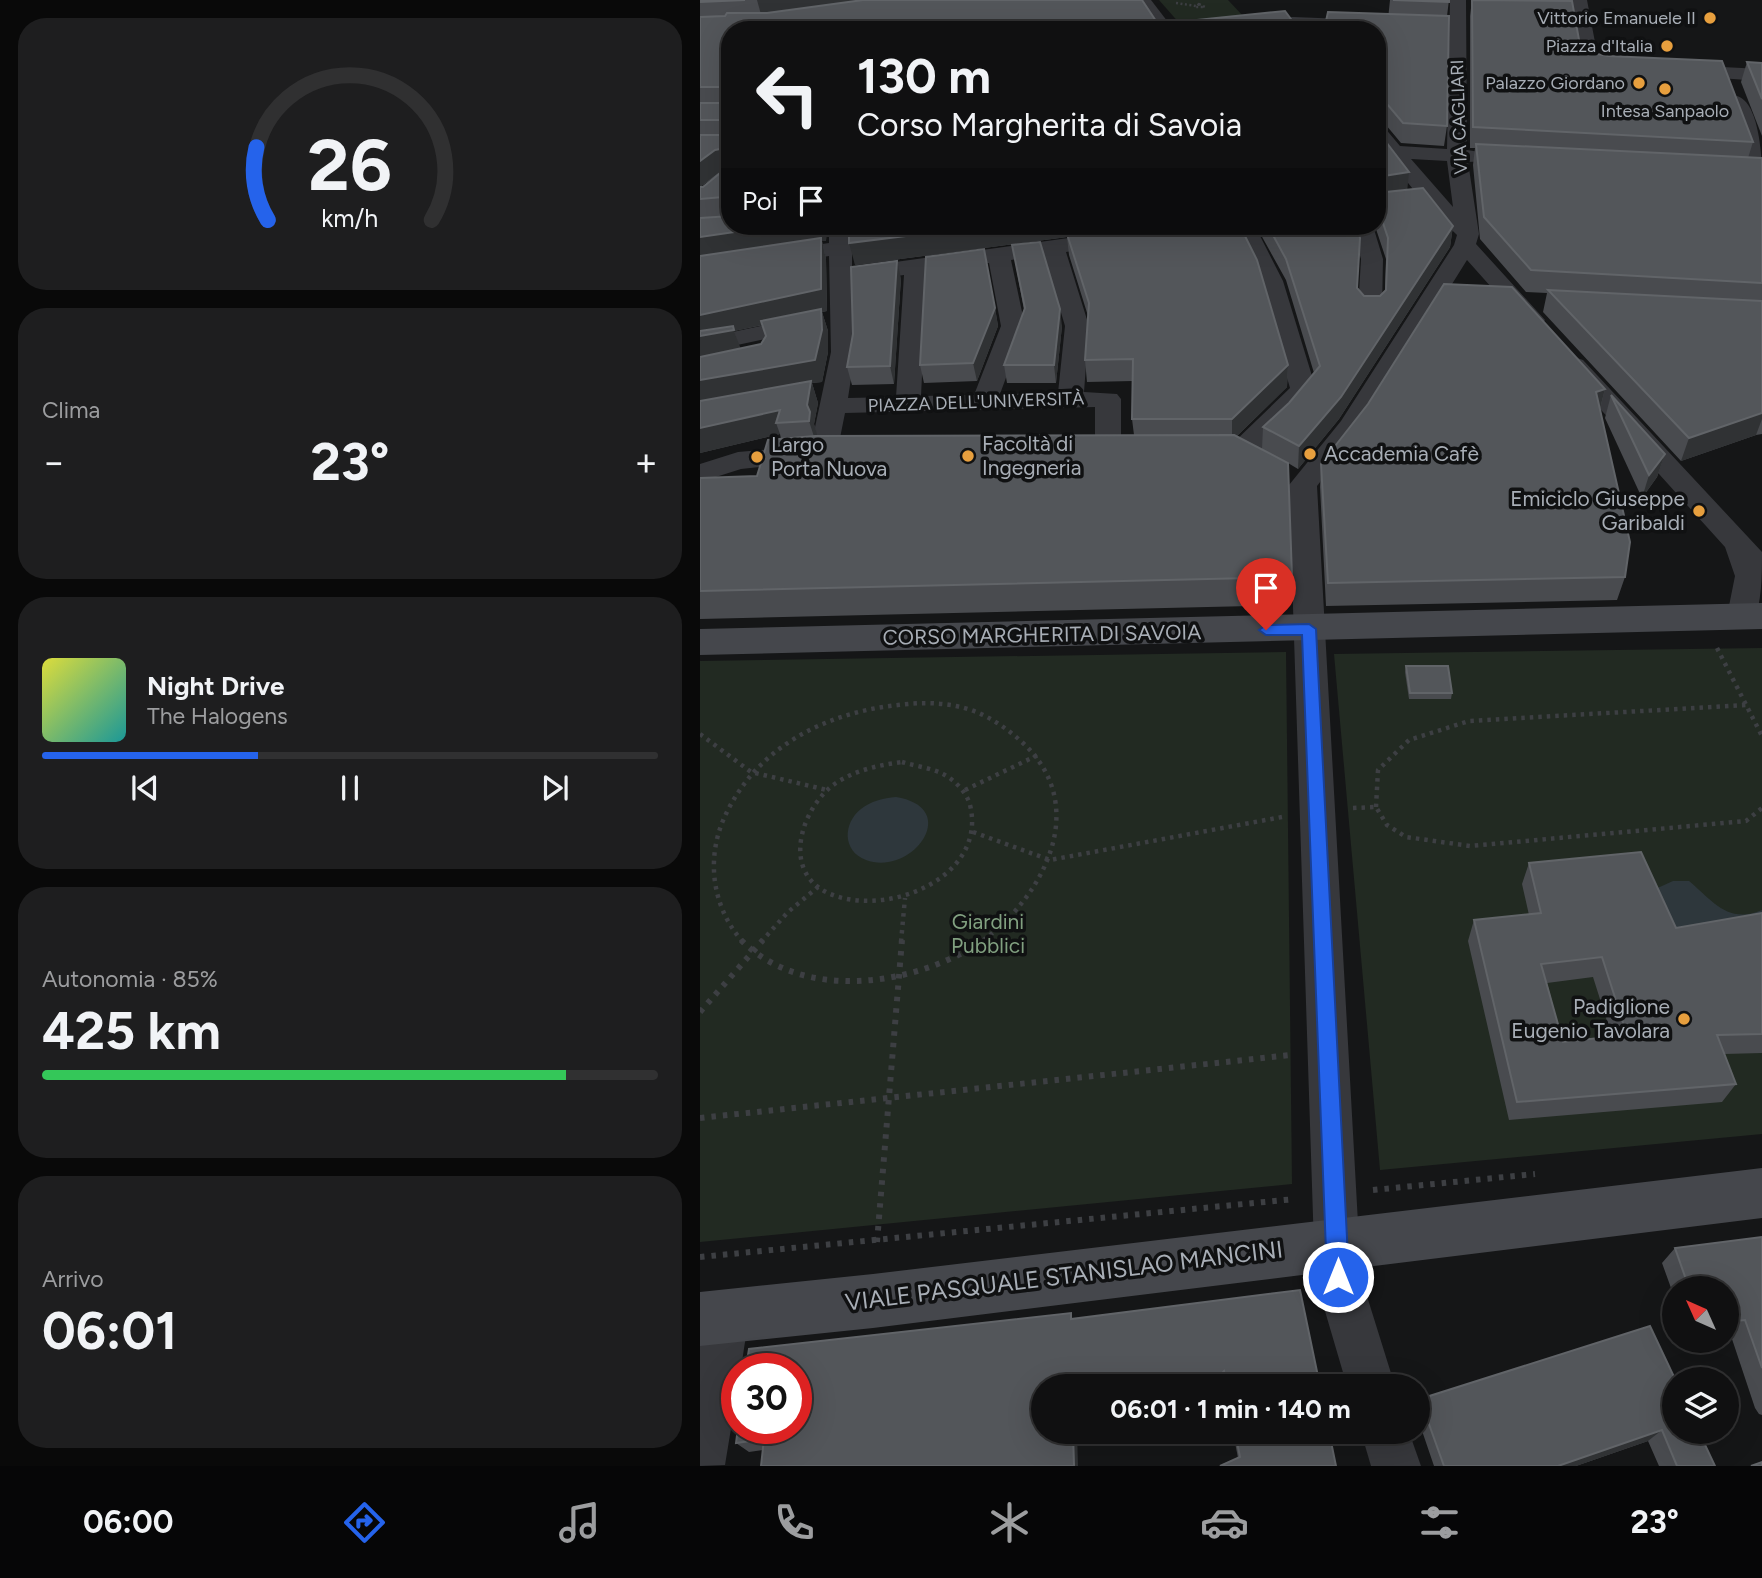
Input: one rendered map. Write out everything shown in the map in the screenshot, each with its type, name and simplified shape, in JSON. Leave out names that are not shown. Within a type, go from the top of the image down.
[{"type":"main road","name":"CORSO MARGHERITA DI SAVOIA","points":[[700,642],[1752,616]]},
{"type":"main road","name":"VIALE PASQUALE STANISLAO MANCINI","points":[[713,1318],[1762,1193]]},
{"type":"street","points":[[1142,0],[1158,21]]},
{"type":"street","points":[[1575,8],[1589,60],[1593,64],[1643,69]]},
{"type":"street","name":"VIA CAGLIARI","points":[[1457,14],[1457,156],[1466,240]]},
{"type":"street","points":[[1238,21],[1253,17],[1272,21]]},
{"type":"street","points":[[1670,71],[1762,75]]},
{"type":"street","points":[[1726,74],[1762,171],[1738,170]]},
{"type":"street","points":[[1386,153],[1496,158]]},
{"type":"street","points":[[1386,154],[1432,198],[1515,301],[1669,469],[1751,540],[1762,570]]},
{"type":"street","points":[[1404,202],[1432,198]]},
{"type":"street","points":[[700,473],[738,461],[834,453],[836,397],[843,352],[839,235]]},
{"type":"street","points":[[700,270],[928,235]]},
{"type":"street","points":[[1248,235],[1271,281],[1303,389],[1277,418],[1264,466],[1309,629],[1338,1277],[1367,1374]]},
{"type":"street","points":[[1365,235],[1372,259],[1370,310]]},
{"type":"street","points":[[840,277],[1133,236]]},
{"type":"street","points":[[1264,466],[1352,425],[1466,240]]},
{"type":"street","points":[[1053,248],[1077,326],[1070,399]]},
{"type":"street","points":[[984,402],[1013,326],[999,256]]},
{"type":"street","points":[[908,404],[916,267]]},
{"type":"street","points":[[1432,296],[1460,298]]},
{"type":"street","points":[[1487,299],[1553,303]]},
{"type":"street","points":[[705,363],[750,334],[842,318]]},
{"type":"street","points":[[750,334],[759,359]]},
{"type":"street","name":"PIAZZA DELL'UNIVERSITÀ","points":[[811,392],[908,404],[1108,399],[1121,450],[1081,450]]},
{"type":"street","points":[[1751,540],[1752,616]]},
{"type":"street","points":[[700,1465],[713,1318]]},
{"type":"street","points":[[1389,1444],[1396,1466]]},
{"type":"path","points":[[1713,641],[1762,736]]},
{"type":"path","points":[[927,702],[971,710],[1009,728],[1038,755],[1054,786],[1058,822],[1050,860],[1029,898],[994,933],[950,960],[899,977],[844,982],[793,972],[752,950],[724,918],[712,882],[713,844],[727,806],[751,772],[799,735],[832,718],[879,705],[927,702]]},
{"type":"path","points":[[1746,705],[1469,721],[1409,740],[1378,770],[1376,807],[1387,825],[1406,837],[1470,846],[1746,821],[1762,808]]},
{"type":"path","points":[[700,734],[751,772],[827,790]]},
{"type":"path","points":[[965,790],[1038,755]]},
{"type":"path","points":[[902,762],[928,765],[949,775],[965,790],[973,809],[973,832],[965,852],[951,871],[930,887],[905,898],[880,903],[857,903],[835,897],[818,887],[804,870],[799,850],[801,829],[811,808],[827,790],[850,774],[876,765],[902,762]]},
{"type":"path","points":[[973,832],[1050,860],[1318,810],[1376,807]]},
{"type":"path","points":[[700,1012],[752,950],[788,912],[818,887]]},
{"type":"path","points":[[877,1242],[905,898]]},
{"type":"path","points":[[700,1118],[1329,1051]]},
{"type":"path","points":[[700,1257],[877,1242],[1303,1198]]},
{"type":"green space","points":[[1159,0],[1228,0],[1243,16],[1209,21],[1177,21]]},
{"type":"green space","points":[[1762,648],[1762,1134],[1380,1170],[1334,654]]},
{"type":"green space","name":"Giardini Pubblici","points":[[1286,652],[1292,1184],[700,1242],[700,661]]},
{"type":"shaded area","points":[[896,797],[916,804],[926,814],[928,826],[923,839],[900,859],[883,863],[858,856],[849,844],[848,836],[848,829],[855,815],[873,802]]},
{"type":"shaded area","points":[[1673,881],[1689,881],[1713,902],[1730,912],[1750,914],[1762,910],[1762,932],[1666,948],[1651,891]]},
{"type":"building","points":[[700,0],[745,0],[700,2]]},
{"type":"building","points":[[863,0],[1142,0],[1156,21],[721,21],[721,87],[700,87],[700,17],[725,16],[727,13],[767,13]]},
{"type":"building","points":[[1393,0],[1449,0],[1449,2]]},
{"type":"building","points":[[1472,0],[1572,1],[1581,51],[1608,56],[1722,61],[1753,142],[1473,127]]},
{"type":"building","points":[[1285,11],[1292,21],[1187,21]]},
{"type":"building","points":[[1328,12],[1449,16],[1447,126],[1403,123],[1386,104],[1386,21],[1326,21]]},
{"type":"building","points":[[1747,62],[1762,63],[1762,99]]},
{"type":"building","points":[[700,103],[721,103],[721,120],[700,120]]},
{"type":"building","points":[[700,135],[721,135],[721,149],[700,161]]},
{"type":"building","points":[[1386,142],[1409,172],[1386,176]]},
{"type":"building","points":[[1476,144],[1762,158],[1762,283],[1531,270],[1484,217]]},
{"type":"building","points":[[721,172],[721,197],[700,199],[700,187]]},
{"type":"building","points":[[1423,188],[1453,226],[1341,397],[1299,446],[1263,427],[1289,403],[1320,366],[1286,259],[1273,235],[1359,235],[1357,288],[1364,296],[1380,296],[1386,290],[1386,192]]},
{"type":"building","points":[[721,217],[721,234],[700,237],[700,218]]},
{"type":"building","points":[[849,235],[913,235],[849,243]]},
{"type":"building","points":[[1067,235],[1244,235],[1257,260],[1288,365],[1232,419],[1132,419],[1133,359],[1085,360],[1089,303]]},
{"type":"building","points":[[821,238],[821,289],[700,315],[700,256]]},
{"type":"building","points":[[1040,242],[1060,309],[1054,365],[1004,365],[1025,308],[1012,245]]},
{"type":"building","points":[[984,249],[995,308],[973,363],[920,365],[926,257]]},
{"type":"building","points":[[897,261],[890,366],[847,367],[853,334],[851,267]]},
{"type":"building","points":[[1444,284],[1512,287],[1605,389],[1596,392],[1630,542],[1625,577],[1328,583],[1321,464],[1368,404]]},
{"type":"building","points":[[1548,290],[1762,301],[1762,413],[1689,438]]},
{"type":"building","points":[[821,309],[822,330],[815,360],[700,380],[700,357],[761,344],[766,336],[761,321]]},
{"type":"building","points":[[733,326],[734,330],[700,336],[700,331]]},
{"type":"building","points":[[811,381],[807,405],[810,412],[809,421],[776,423],[780,410],[700,428],[700,401]]},
{"type":"building","points":[[1611,395],[1665,454],[1649,475]]},
{"type":"building","points":[[1234,435],[1288,463],[1292,577],[700,591],[700,478],[757,476],[768,440],[815,436]]},
{"type":"building","points":[[1406,666],[1448,666],[1452,693],[1410,693]]},
{"type":"building","name":"Padiglione Eugenio Tavolara","points":[[1641,852],[1676,928],[1762,913],[1762,1034],[1717,1035],[1736,1084],[1517,1102],[1474,920],[1541,913],[1529,863]],"holes":[[[1602,957],[1627,1035],[1563,1042],[1541,964]]]},
{"type":"building","points":[[1762,1237],[1762,1368],[1745,1320],[1740,1321],[1740,1276],[1685,1276],[1675,1248]]},
{"type":"building","points":[[1300,1290],[1318,1374],[1225,1374],[1224,1371],[1221,1374],[1031,1374],[1031,1444],[1073,1444],[1074,1466],[761,1466],[763,1444],[812,1444],[812,1353],[748,1353],[749,1349],[1071,1313],[1071,1319]]},
{"type":"building","points":[[1650,1326],[1669,1367],[1662,1367],[1662,1430],[1558,1466],[1444,1466],[1430,1427],[1430,1396]]},
{"type":"building","points":[[1237,1444],[1331,1444],[1336,1466],[1220,1466],[1240,1457]]},
{"type":"building","points":[[1668,1444],[1705,1444],[1715,1466],[1677,1466]]},
{"type":"place","name":"Vittorio Emanuele II","points":[[1710,18]]},
{"type":"place","name":"Piazza d'Italia","points":[[1667,46]]},
{"type":"place","name":"Palazzo Giordano","points":[[1639,83]]},
{"type":"place","name":"Intesa Sanpaolo","points":[[1665,89]]},
{"type":"place","name":"Accademia Cafè","points":[[1310,454]]},
{"type":"place","name":"Facoltà di Ingegneria","points":[[968,456]]},
{"type":"place","name":"Largo Porta Nuova","points":[[757,457]]},
{"type":"place","name":"Emiciclo Giuseppe Garibaldi","points":[[1699,511]]},
{"type":"place","name":"Padiglione Eugenio Tavolara","points":[[1684,1019]]},
{"type":"route","points":[[1266,630],[1309,629],[1338,1277]]}]
